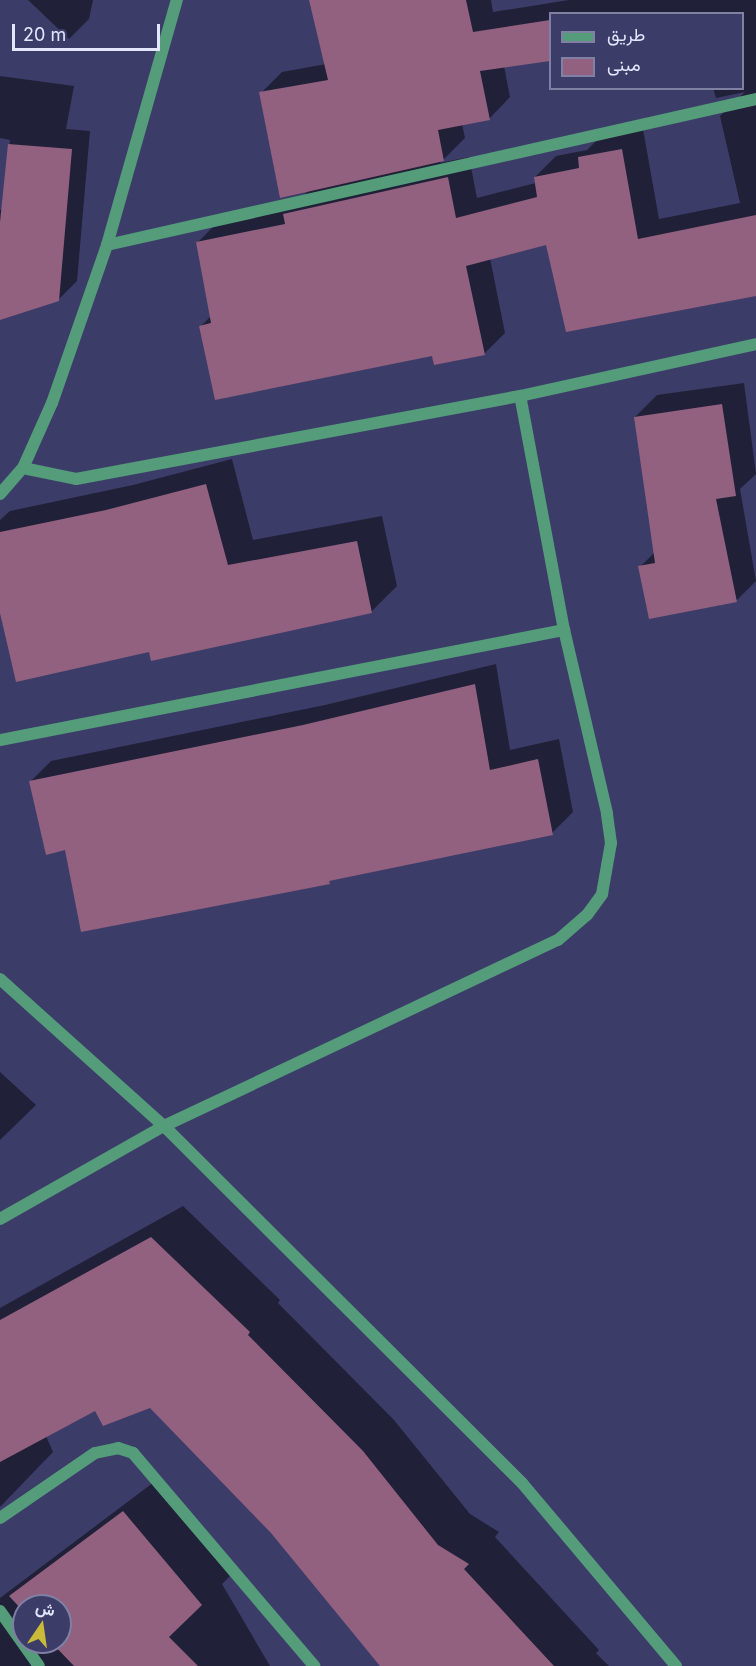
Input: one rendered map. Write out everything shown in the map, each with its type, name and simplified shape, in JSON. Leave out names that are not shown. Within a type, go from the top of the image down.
[{"type":"street","points":[[0,494],[22,468],[52,403],[107,245],[177,0]]},
{"type":"street","points":[[107,245],[756,99]]},
{"type":"street","points":[[22,468],[76,480],[520,396],[756,344]]},
{"type":"street","points":[[0,1219],[164,1126],[558,940],[587,915],[602,894],[611,843],[564,630],[520,396]]},
{"type":"street","points":[[0,740],[564,630]]},
{"type":"street","points":[[0,979],[164,1126],[522,1483],[676,1666]]},
{"type":"street","points":[[0,1518],[95,1453],[118,1448],[132,1453],[314,1666]]},
{"type":"street","points":[[0,1611],[39,1666]]},
{"type":"building","points":[[309,0],[466,0],[473,32],[549,20],[549,61],[480,71],[490,120],[438,130],[444,161],[280,198],[259,92],[328,80]]},
{"type":"building","points":[[8,144],[72,149],[59,301],[0,320],[0,222]]},
{"type":"building","points":[[622,149],[638,239],[756,215],[756,296],[566,332],[546,245],[466,266],[485,355],[434,365],[432,356],[215,400],[199,326],[211,323],[196,242],[285,224],[283,214],[448,177],[456,218],[537,197],[534,177],[579,168],[578,157]]},
{"type":"building","points":[[722,404],[736,496],[716,499],[737,602],[649,619],[638,566],[655,563],[634,417]]},
{"type":"building","points":[[206,484],[228,565],[357,541],[372,613],[151,661],[149,652],[16,682],[0,613],[0,532],[106,510]]},
{"type":"building","points":[[475,684],[490,770],[538,759],[553,835],[329,881],[330,884],[81,932],[65,850],[46,855],[29,781],[303,725]]},
{"type":"building","points":[[151,1237],[250,1332],[248,1335],[363,1451],[438,1545],[469,1564],[464,1569],[554,1666],[380,1666],[271,1533],[150,1408],[103,1426],[95,1411],[0,1462],[0,1320]]},
{"type":"building","points":[[123,1511],[202,1605],[169,1637],[198,1666],[74,1666],[62,1654],[72,1654],[72,1594],[12,1594],[12,1599],[9,1596]]}]
